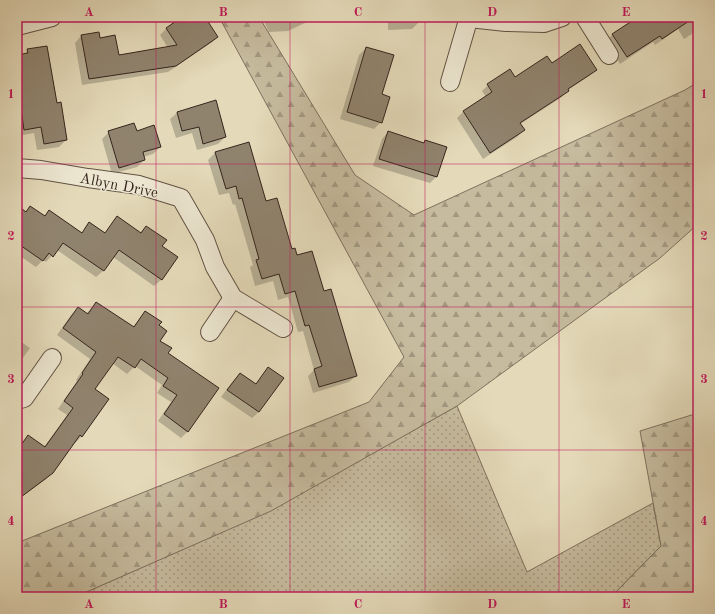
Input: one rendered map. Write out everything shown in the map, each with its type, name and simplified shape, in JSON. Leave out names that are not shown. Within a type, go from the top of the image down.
[{"type":"street","points":[[17,26],[52,17]]},
{"type":"street","points":[[450,82],[469,17],[506,22],[544,23],[562,17]]},
{"type":"street","points":[[585,17],[609,54]]},
{"type":"street","name":"Albyn Drive","points":[[17,168],[41,170],[139,185],[181,198],[205,240],[215,267],[233,298],[283,328]]},
{"type":"street","points":[[210,332],[233,298]]},
{"type":"street","points":[[17,400],[24,398],[52,358]]},
{"type":"green space","points":[[219,17],[259,17],[355,175],[414,215],[685,90],[698,82],[698,224],[660,258],[457,406],[271,511],[75,597],[17,597],[17,543],[369,402],[404,357]]},
{"type":"green space","points":[[457,406],[527,572],[653,503],[661,546],[611,597],[75,597],[271,510]]},
{"type":"green space","points":[[698,413],[698,597],[611,597],[661,546],[640,431]]},
{"type":"building","points":[[182,17],[205,17],[218,37],[176,66],[89,79],[81,35],[99,32],[100,38],[115,35],[119,55],[177,45],[166,28]]},
{"type":"building","points":[[638,17],[695,17],[662,39],[660,36],[627,57],[612,34]]},
{"type":"building","points":[[580,44],[597,70],[568,89],[569,91],[520,123],[525,130],[490,153],[463,111],[492,92],[487,84],[510,69],[515,77],[547,56],[552,63]]},
{"type":"building","points":[[47,46],[57,103],[61,102],[67,140],[44,144],[41,127],[24,130],[17,81],[17,55],[28,53],[27,49]]},
{"type":"building","points":[[366,47],[394,55],[382,94],[390,97],[382,123],[347,112]]},
{"type":"building","points":[[216,100],[226,137],[203,144],[199,127],[182,131],[177,112]]},
{"type":"building","points":[[134,123],[137,131],[154,125],[161,147],[143,152],[145,160],[119,168],[108,131]]},
{"type":"building","points":[[388,131],[424,143],[425,140],[447,147],[437,177],[379,159]]},
{"type":"building","points":[[249,142],[266,201],[277,198],[292,249],[295,248],[297,255],[312,251],[324,291],[331,289],[357,376],[319,387],[314,369],[322,366],[309,325],[305,326],[295,291],[285,294],[279,274],[262,279],[256,260],[259,259],[242,198],[239,199],[236,186],[226,189],[215,152]]},
{"type":"building","points":[[17,205],[26,212],[30,206],[45,216],[49,210],[82,233],[89,222],[105,233],[117,216],[141,233],[146,226],[167,240],[162,246],[178,257],[162,280],[119,250],[104,271],[63,243],[53,257],[49,253],[43,261],[17,243]]},
{"type":"building","points":[[96,302],[134,327],[145,311],[162,322],[159,325],[167,331],[160,341],[172,348],[168,353],[219,388],[188,432],[164,414],[177,395],[163,386],[168,378],[141,359],[135,368],[118,357],[95,389],[109,399],[82,437],[80,435],[53,473],[17,500],[17,451],[28,435],[45,447],[73,408],[64,401],[96,352],[63,328],[78,307],[88,314]]},
{"type":"building","points":[[268,367],[284,378],[259,412],[227,390],[240,373],[256,384]]}]
